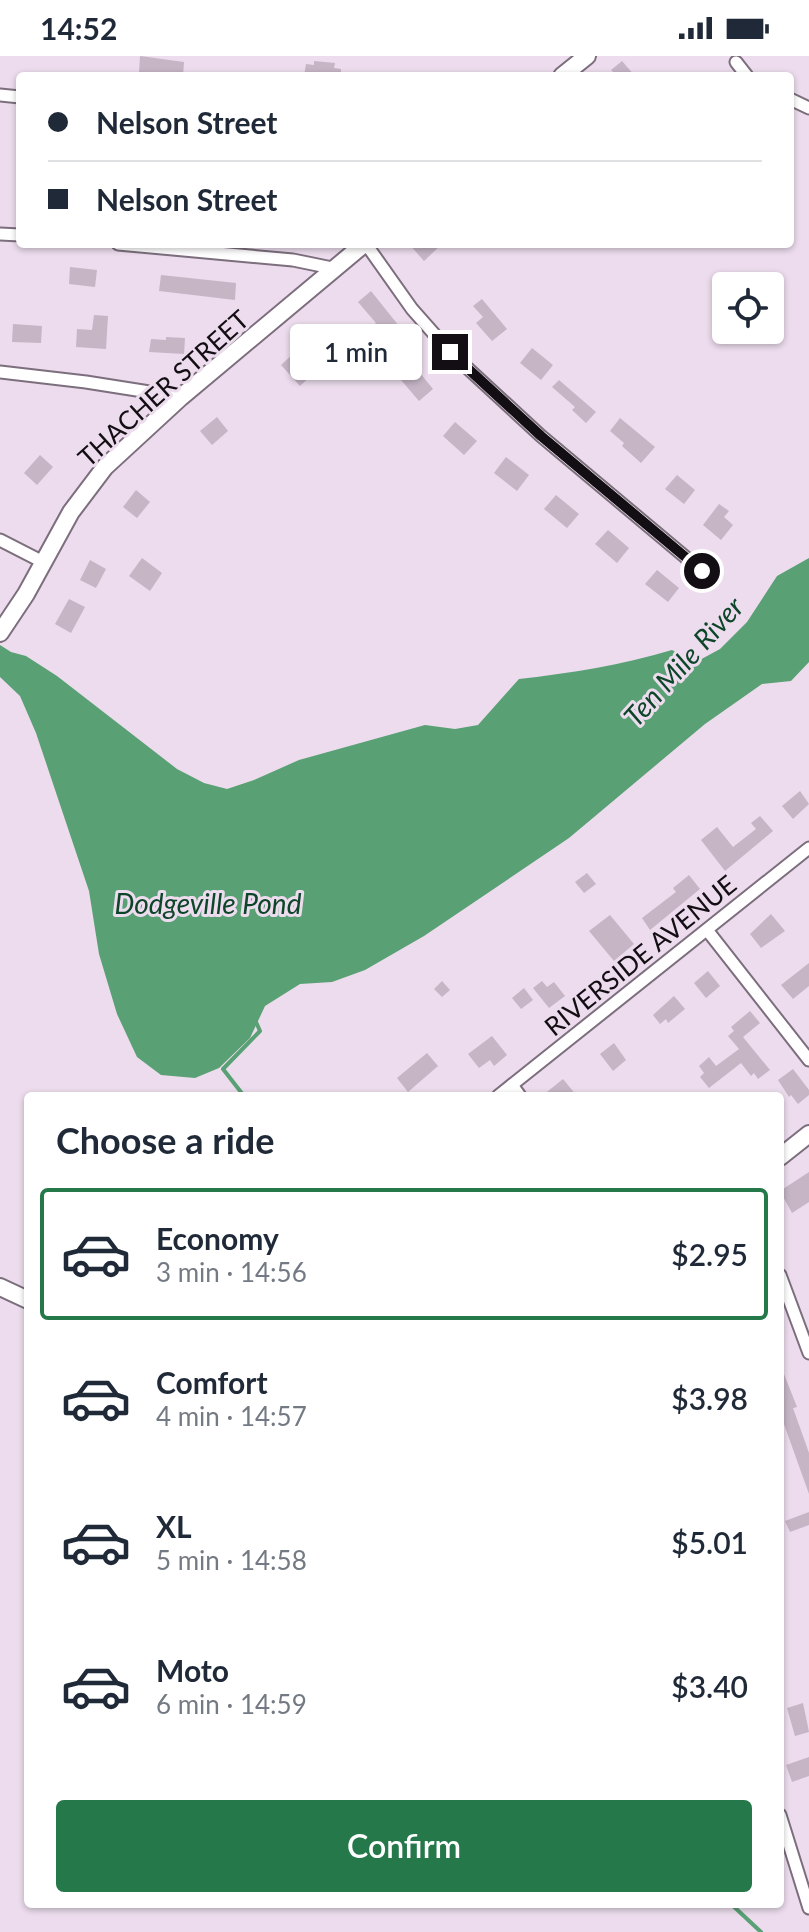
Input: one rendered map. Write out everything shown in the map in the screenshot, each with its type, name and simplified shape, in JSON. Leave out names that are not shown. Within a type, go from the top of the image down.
[{"type":"main road","points":[[567,72],[587,56]]},
{"type":"main road","name":"THACHER STREET","points":[[0,633],[26,594],[71,512],[105,467],[181,397],[361,248]]},
{"type":"main road","points":[[784,1154],[809,1134]]},
{"type":"main road","points":[[0,1287],[24,1298]]},
{"type":"street","points":[[736,62],[744,72]]},
{"type":"street","points":[[162,248],[293,260],[337,269]]},
{"type":"street","points":[[368,248],[412,309],[468,369],[541,436],[702,571]]},
{"type":"street","points":[[0,372],[181,397]]},
{"type":"street","points":[[0,540],[43,562]]},
{"type":"street","name":"RIVERSIDE AVENUE","points":[[503,1092],[809,848]]},
{"type":"street","points":[[707,930],[809,1060]]},
{"type":"street","points":[[512,1085],[517,1092]]},
{"type":"street","points":[[784,1286],[809,1353]]},
{"type":"street","points":[[784,1827],[808,1899]]},
{"type":"water","name":"Dodgeville Pond","points":[[809,558],[809,662],[791,681],[762,684],[705,724],[569,838],[424,936],[365,970],[332,982],[300,984],[265,1006],[250,1038],[219,1068],[195,1078],[161,1075],[137,1057],[117,1014],[99,954],[89,891],[36,733],[20,696],[0,677],[0,645],[26,656],[57,676],[177,769],[204,783],[227,789],[299,760],[425,725],[455,729],[478,725],[519,679],[596,668],[672,650],[696,662],[720,649],[747,622],[777,576]]},
{"type":"building","points":[[140,56],[184,62],[183,72],[139,72]]},
{"type":"building","points":[[314,61],[335,63],[334,68],[341,69],[341,72],[305,72],[306,64],[314,65]]},
{"type":"building","points":[[622,61],[632,72],[613,72],[611,70]]},
{"type":"building","points":[[413,248],[438,248],[424,261]]},
{"type":"building","points":[[70,267],[97,270],[95,287],[69,284]]},
{"type":"building","points":[[161,275],[236,283],[235,300],[159,291]]},
{"type":"building","points":[[371,291],[399,326],[364,353],[354,340],[376,323],[358,302]]},
{"type":"building","points":[[482,299],[507,329],[492,341],[476,323],[483,317],[473,306]]},
{"type":"building","points":[[94,315],[108,316],[106,349],[76,347],[77,329],[92,330]]},
{"type":"building","points":[[13,324],[42,326],[41,343],[12,342]]},
{"type":"building","points":[[166,337],[185,338],[184,354],[149,352],[151,339],[166,340]]},
{"type":"building","points":[[532,348],[553,365],[541,380],[520,363]]},
{"type":"building","points":[[294,353],[313,374],[300,386],[281,365]]},
{"type":"building","points":[[416,368],[433,389],[419,401],[401,380]]},
{"type":"building","points":[[559,380],[596,412],[586,423],[572,410],[575,407],[552,387]]},
{"type":"building","points":[[217,417],[228,431],[212,445],[200,431]]},
{"type":"building","points":[[620,418],[655,447],[641,463],[610,431]]},
{"type":"building","points":[[455,422],[477,441],[464,455],[443,436]]},
{"type":"building","points":[[40,455],[53,467],[37,485],[24,473]]},
{"type":"building","points":[[506,457],[529,475],[517,491],[494,473]]},
{"type":"building","points":[[677,475],[695,490],[684,504],[665,489]]},
{"type":"building","points":[[136,490],[150,502],[137,518],[123,507]]},
{"type":"building","points":[[556,495],[579,514],[567,528],[544,509]]},
{"type":"building","points":[[719,504],[729,511],[724,517],[733,525],[721,540],[703,525]]},
{"type":"building","points":[[608,530],[629,548],[617,563],[595,544]]},
{"type":"building","points":[[142,558],[162,573],[150,591],[129,576]]},
{"type":"building","points":[[90,560],[106,569],[96,588],[80,580]]},
{"type":"building","points":[[657,570],[679,588],[668,602],[645,584]]},
{"type":"building","points":[[69,599],[85,607],[71,633],[55,624]]},
{"type":"building","points":[[800,791],[809,804],[793,819],[782,806]]},
{"type":"building","points":[[760,816],[773,831],[725,871],[701,840],[717,827],[733,847],[756,829],[751,823]]},
{"type":"building","points":[[587,873],[596,884],[584,893],[575,882]]},
{"type":"building","points":[[689,875],[700,889],[650,930],[642,918],[676,892],[673,888]]},
{"type":"building","points":[[771,914],[785,931],[761,948],[750,934]]},
{"type":"building","points":[[610,915],[634,944],[614,961],[589,931]]},
{"type":"building","points":[[809,963],[809,986],[793,999],[781,985]]},
{"type":"building","points":[[708,971],[720,986],[706,998],[694,983]]},
{"type":"building","points":[[442,981],[450,990],[442,997],[434,989]]},
{"type":"building","points":[[542,981],[547,987],[554,982],[565,996],[549,1008],[533,988]]},
{"type":"building","points":[[524,988],[533,1000],[521,1009],[512,998]]},
{"type":"building","points":[[674,996],[685,1009],[668,1023],[666,1019],[660,1024],[653,1015]]},
{"type":"building","points":[[750,1011],[760,1023],[743,1037],[770,1070],[758,1079],[754,1073],[751,1076],[741,1063],[709,1088],[700,1077],[704,1073],[699,1066],[709,1057],[716,1066],[739,1049],[728,1036],[734,1031],[731,1027]]},
{"type":"building","points":[[492,1036],[507,1055],[494,1066],[490,1060],[479,1068],[468,1054]]},
{"type":"building","points":[[614,1043],[626,1060],[613,1071],[600,1054]]},
{"type":"building","points":[[427,1053],[438,1066],[408,1092],[397,1078]]},
{"type":"building","points":[[793,1069],[809,1090],[809,1095],[798,1104],[791,1095],[789,1097],[778,1080]]},
{"type":"building","points":[[563,1079],[574,1092],[547,1092]]},
{"type":"building","points":[[809,1172],[809,1202],[792,1213],[784,1198],[784,1188]]},
{"type":"building","points":[[784,1374],[797,1407],[793,1408],[809,1453],[809,1494],[784,1424]]},
{"type":"building","points":[[809,1512],[809,1525],[790,1532],[785,1521]]},
{"type":"building","points":[[803,1703],[809,1732],[795,1736],[787,1708]]},
{"type":"building","points":[[809,1757],[809,1776],[792,1782],[786,1765]]},
{"type":"waterway","points":[[241,1092],[223,1069],[260,1031],[256,1022]]},
{"type":"waterway","points":[[735,1908],[761,1932]]},
{"type":"route","points":[[450,352],[541,436],[702,571]]},
{"type":"water label","name":"Ten Mile River","points":[[683,661]]}]
